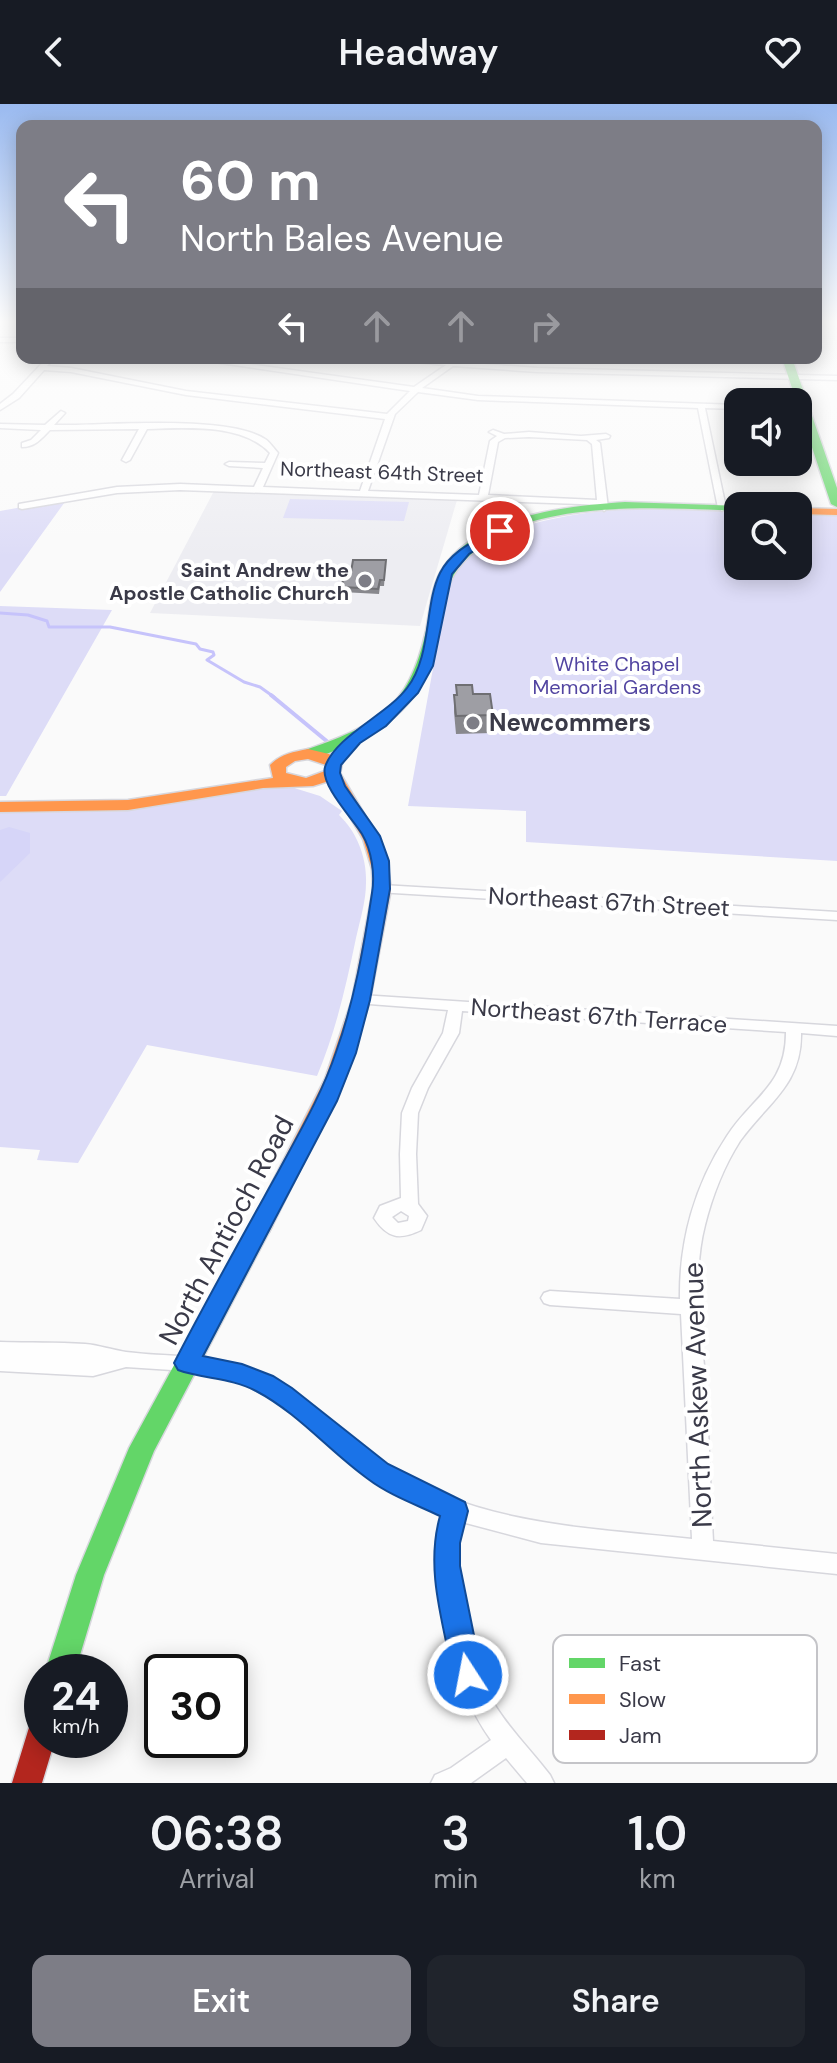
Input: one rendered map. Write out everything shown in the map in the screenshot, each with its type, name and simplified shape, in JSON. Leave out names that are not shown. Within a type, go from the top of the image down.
[{"type":"street","points":[[249,400],[390,417]]},
{"type":"street","points":[[363,493],[390,417],[406,400]]},
{"type":"street","points":[[531,400],[724,407]]},
{"type":"street","points":[[701,406],[725,492]]},
{"type":"street","points":[[25,445],[34,442],[61,413]]},
{"type":"street","points":[[0,426],[200,428],[250,435],[271,446],[274,453],[257,490]]},
{"type":"street","points":[[126,460],[144,427]]},
{"type":"street","points":[[493,432],[503,436],[573,436],[590,439],[606,436]]},
{"type":"street","points":[[483,498],[494,441],[503,436]]},
{"type":"street","points":[[812,438],[837,504]]},
{"type":"street","points":[[213,791],[291,757],[354,739],[391,714],[419,682],[429,656],[444,579],[459,556],[508,527],[603,505],[596,443],[590,439]]},
{"type":"street","points":[[229,464],[269,466]]},
{"type":"street","name":"Northeast 64th Street","points":[[22,506],[148,487],[724,508]]},
{"type":"street","points":[[812,511],[837,512]]},
{"type":"street","points":[[0,807],[103,807],[213,791],[320,781],[333,769],[354,739]]},
{"type":"street","points":[[308,754],[324,757],[333,769]]},
{"type":"street","points":[[278,765],[279,775],[351,807]]},
{"type":"street","name":"North Antioch Road","points":[[66,1654],[90,1575],[162,1408],[326,1101],[346,1053],[361,1000],[382,889],[380,861],[372,836],[351,807],[333,769]]},
{"type":"street","name":"Northeast 67th Street","points":[[382,889],[837,916]]},
{"type":"street","name":"Northeast 67th Terrace","points":[[361,1000],[837,1031]]},
{"type":"street","points":[[410,1206],[410,1113],[420,1088],[451,1033],[456,1006]]},
{"type":"street","name":"North Askew Avenue","points":[[703,1550],[688,1307],[695,1227],[734,1137],[768,1101],[787,1072],[795,1052],[793,1028]]},
{"type":"street","points":[[550,1298],[688,1307]]},
{"type":"street","points":[[0,1350],[88,1352],[127,1360],[187,1363],[242,1374],[283,1395],[379,1473],[455,1511],[541,1533],[837,1564]]},
{"type":"street","points":[[0,1363],[93,1368],[127,1360]]},
{"type":"street","points":[[455,1511],[446,1543],[446,1566],[468,1675],[486,1712],[537,1776],[555,1783]]},
{"type":"street","points":[[443,1783],[458,1778],[509,1741]]},
{"type":"street","points":[[27,1783],[34,1758]]},
{"type":"shaded area","points":[[214,491],[457,500],[420,626],[150,613]]},
{"type":"shaded area","points":[[9,827],[30,833],[30,853],[0,882],[0,830]]},
{"type":"green space","points":[[67,499],[0,592],[0,511]]},
{"type":"green space","points":[[290,499],[409,502],[404,521],[283,518]]},
{"type":"green space","name":"White Chapel Memorial Gardens","points":[[638,508],[724,511],[724,580],[812,580],[812,514],[837,515],[837,861],[526,842],[526,811],[408,806],[446,597],[454,573],[468,555],[488,541],[537,522]]},
{"type":"green space","points":[[0,606],[112,610],[6,796],[0,796]]},
{"type":"green space","points":[[291,787],[320,796],[342,811],[339,815],[356,837],[366,874],[364,904],[344,991],[317,1076],[147,1045],[78,1163],[37,1160],[40,1150],[0,1147],[0,813],[127,811],[259,788]]},
{"type":"building","name":"Saint Andrew the Apostle Catholic Church","points":[[353,560],[386,560],[384,580],[380,580],[378,589],[342,587],[344,571],[351,572]]},
{"type":"building","points":[[456,685],[472,685],[473,694],[490,694],[493,715],[456,716]]},
{"type":"waterway","points":[[0,613],[28,615],[47,621],[49,627],[110,627],[196,644],[200,649],[213,652],[214,655],[207,660],[274,697]]},
{"type":"waterway","points":[[271,695],[329,743]]},
{"type":"traffic: fast","points":[[802,400],[837,504]]},
{"type":"traffic: fast","points":[[308,754],[381,723],[410,694],[428,649],[443,579],[450,567],[476,543],[508,526],[545,515],[584,509],[625,506],[724,508]]},
{"type":"traffic: fast","points":[[66,1654],[90,1575],[142,1448],[261,1226]]},
{"type":"traffic: slow","points":[[812,511],[837,512]]},
{"type":"traffic: slow","points":[[308,754],[324,757],[334,764],[332,773],[306,783],[279,775],[278,765],[291,757],[308,754]]},
{"type":"traffic: slow","points":[[261,1226],[335,1079],[361,1000],[382,889],[371,839],[332,773]]},
{"type":"traffic: slow","points":[[0,807],[128,805],[263,783],[291,782]]},
{"type":"traffic: jam","points":[[27,1783],[34,1758]]},
{"type":"place","name":"Saint Andrew the Apostle Catholic Church","points":[[365,581]]},
{"type":"place","name":"Newcommers","points":[[473,723]]},
{"type":"route","points":[[468,1675],[446,1566],[446,1543],[455,1511],[379,1473],[264,1383],[242,1374],[187,1363],[326,1101],[346,1053],[361,1000],[382,889],[382,873],[372,836],[337,787],[332,773],[334,764],[354,739],[374,728],[409,697],[426,666],[449,568],[465,551],[500,531]]}]
